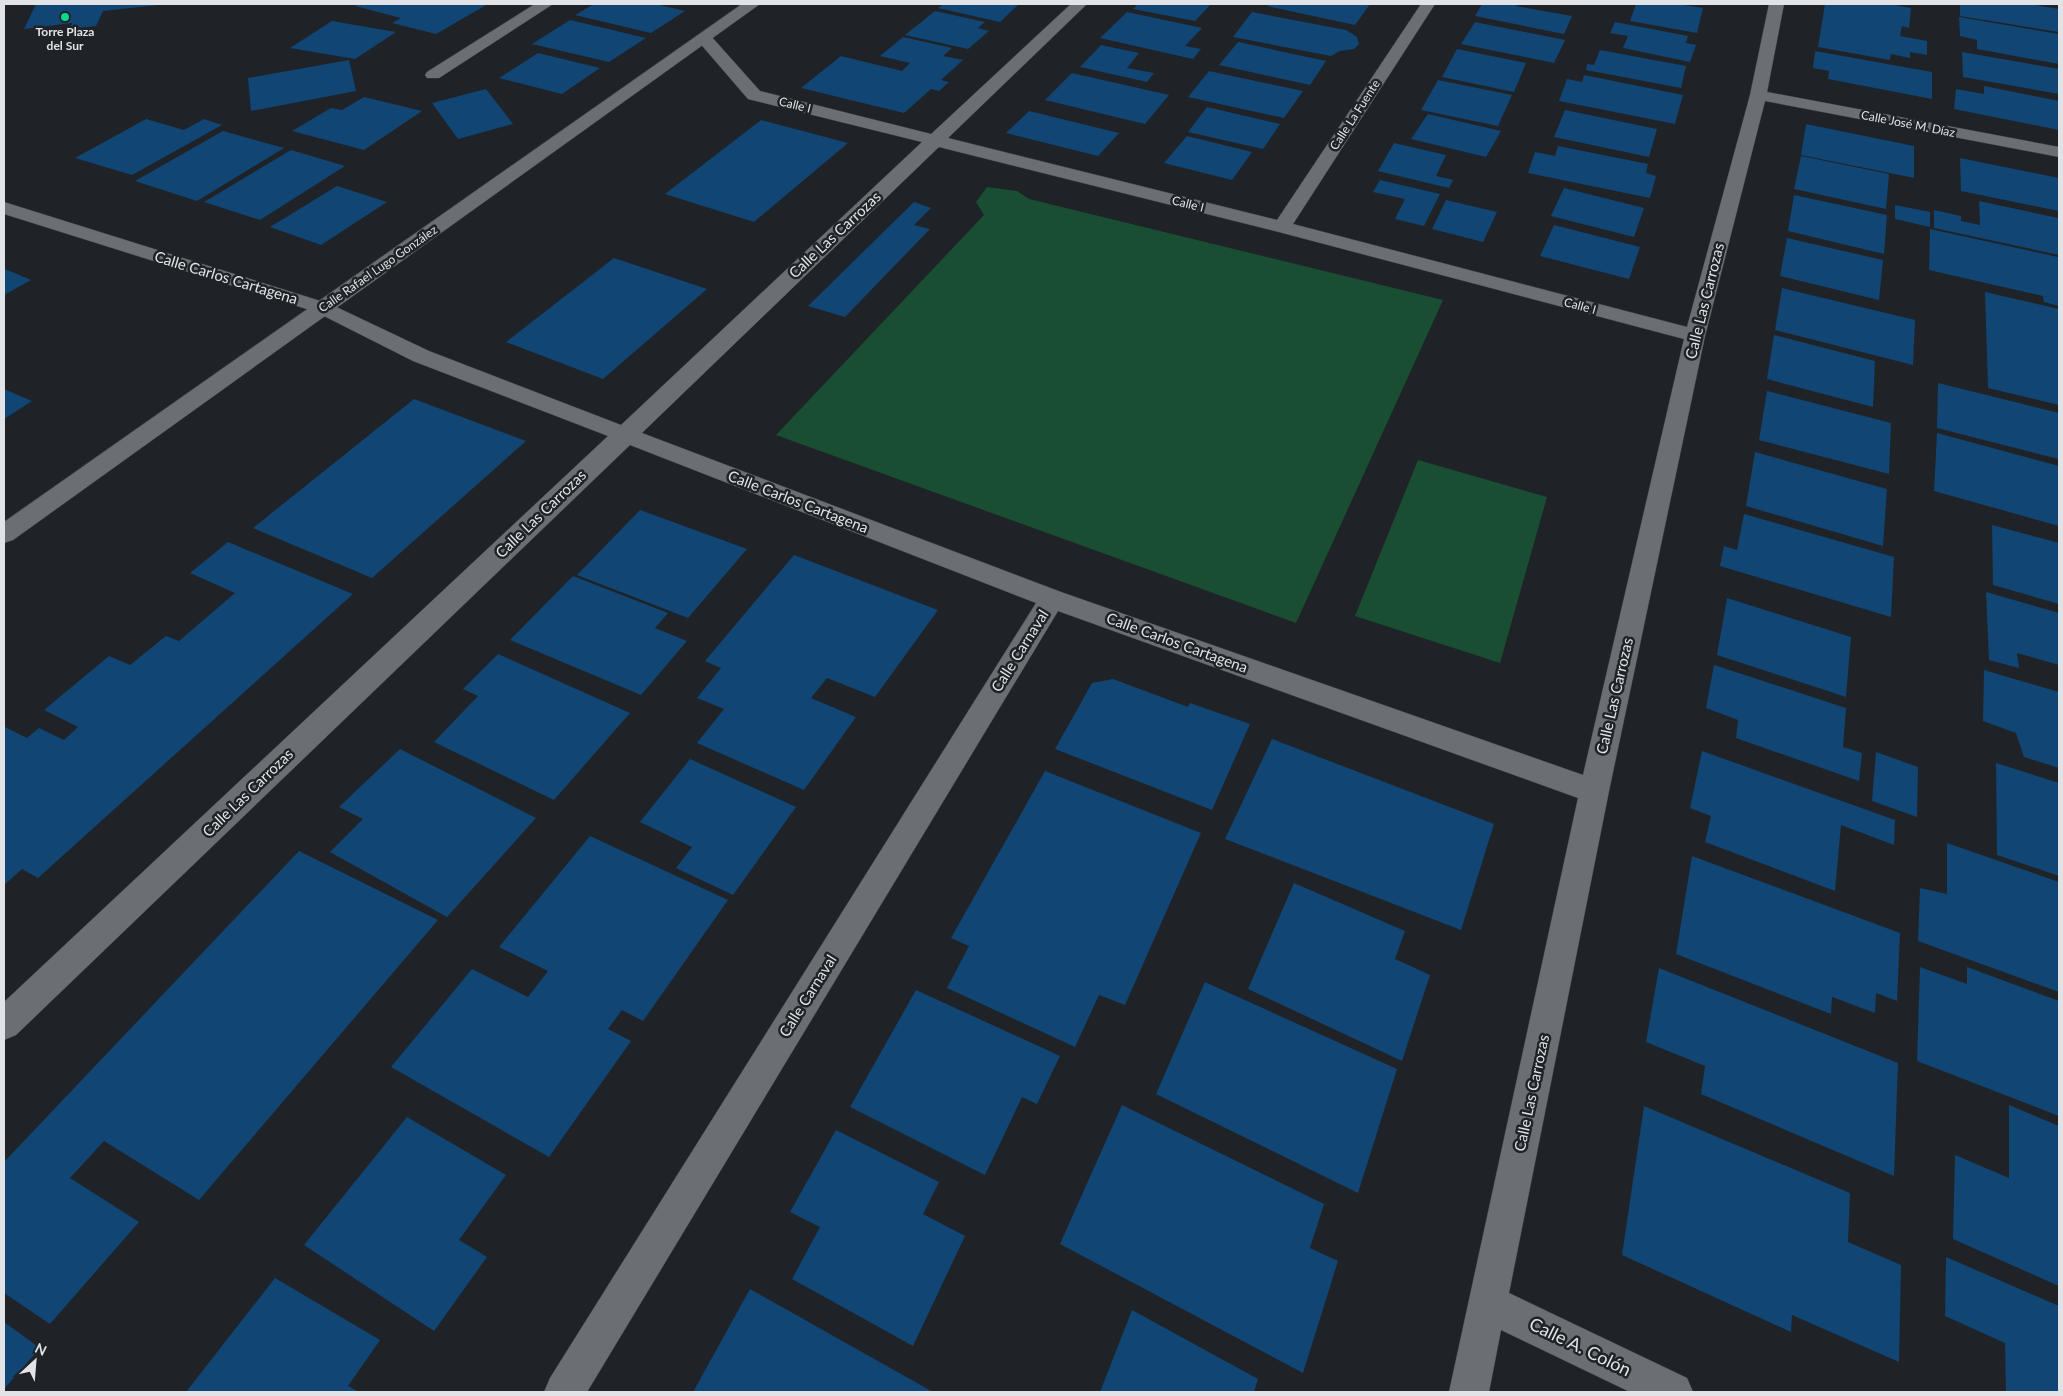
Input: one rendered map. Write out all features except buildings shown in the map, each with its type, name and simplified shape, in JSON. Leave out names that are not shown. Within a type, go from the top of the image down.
[{"type":"street","points":[[433,75],[545,4]]},
{"type":"street","name":"Calle Rafael Lugo González","points":[[4,534],[752,4]]},
{"type":"street","name":"Calle Las Carrozas","points":[[4,1024],[1079,4]]},
{"type":"street","name":"Calle La Fuente","points":[[1282,227],[1428,4]]},
{"type":"street","name":"Calle Las Carrozas","points":[[1469,1392],[1594,791],[1695,336],[1758,94],[1776,4]]},
{"type":"street","name":"Calle I","points":[[704,38],[754,95],[1282,227],[1695,336]]},
{"type":"street","name":"Calle José M. Díaz","points":[[1758,94],[2059,152]]},
{"type":"street","name":"Calle Carlos Cartagena","points":[[4,208],[323,308],[420,356],[1052,599],[1594,791]]},
{"type":"street","name":"Calle Carnaval","points":[[564,1392],[1052,599]]},
{"type":"street","name":"Calle A. Colón","points":[[1488,1302],[1673,1392]]},
{"type":"green space","points":[[987,187],[1017,191],[1029,199],[1443,300],[1296,623],[776,435],[984,215],[976,202]]},
{"type":"green space","points":[[1418,460],[1547,497],[1500,663],[1355,616]]},
{"type":"place","name":"Torre Plaza del Sur","points":[[65,17]]}]
